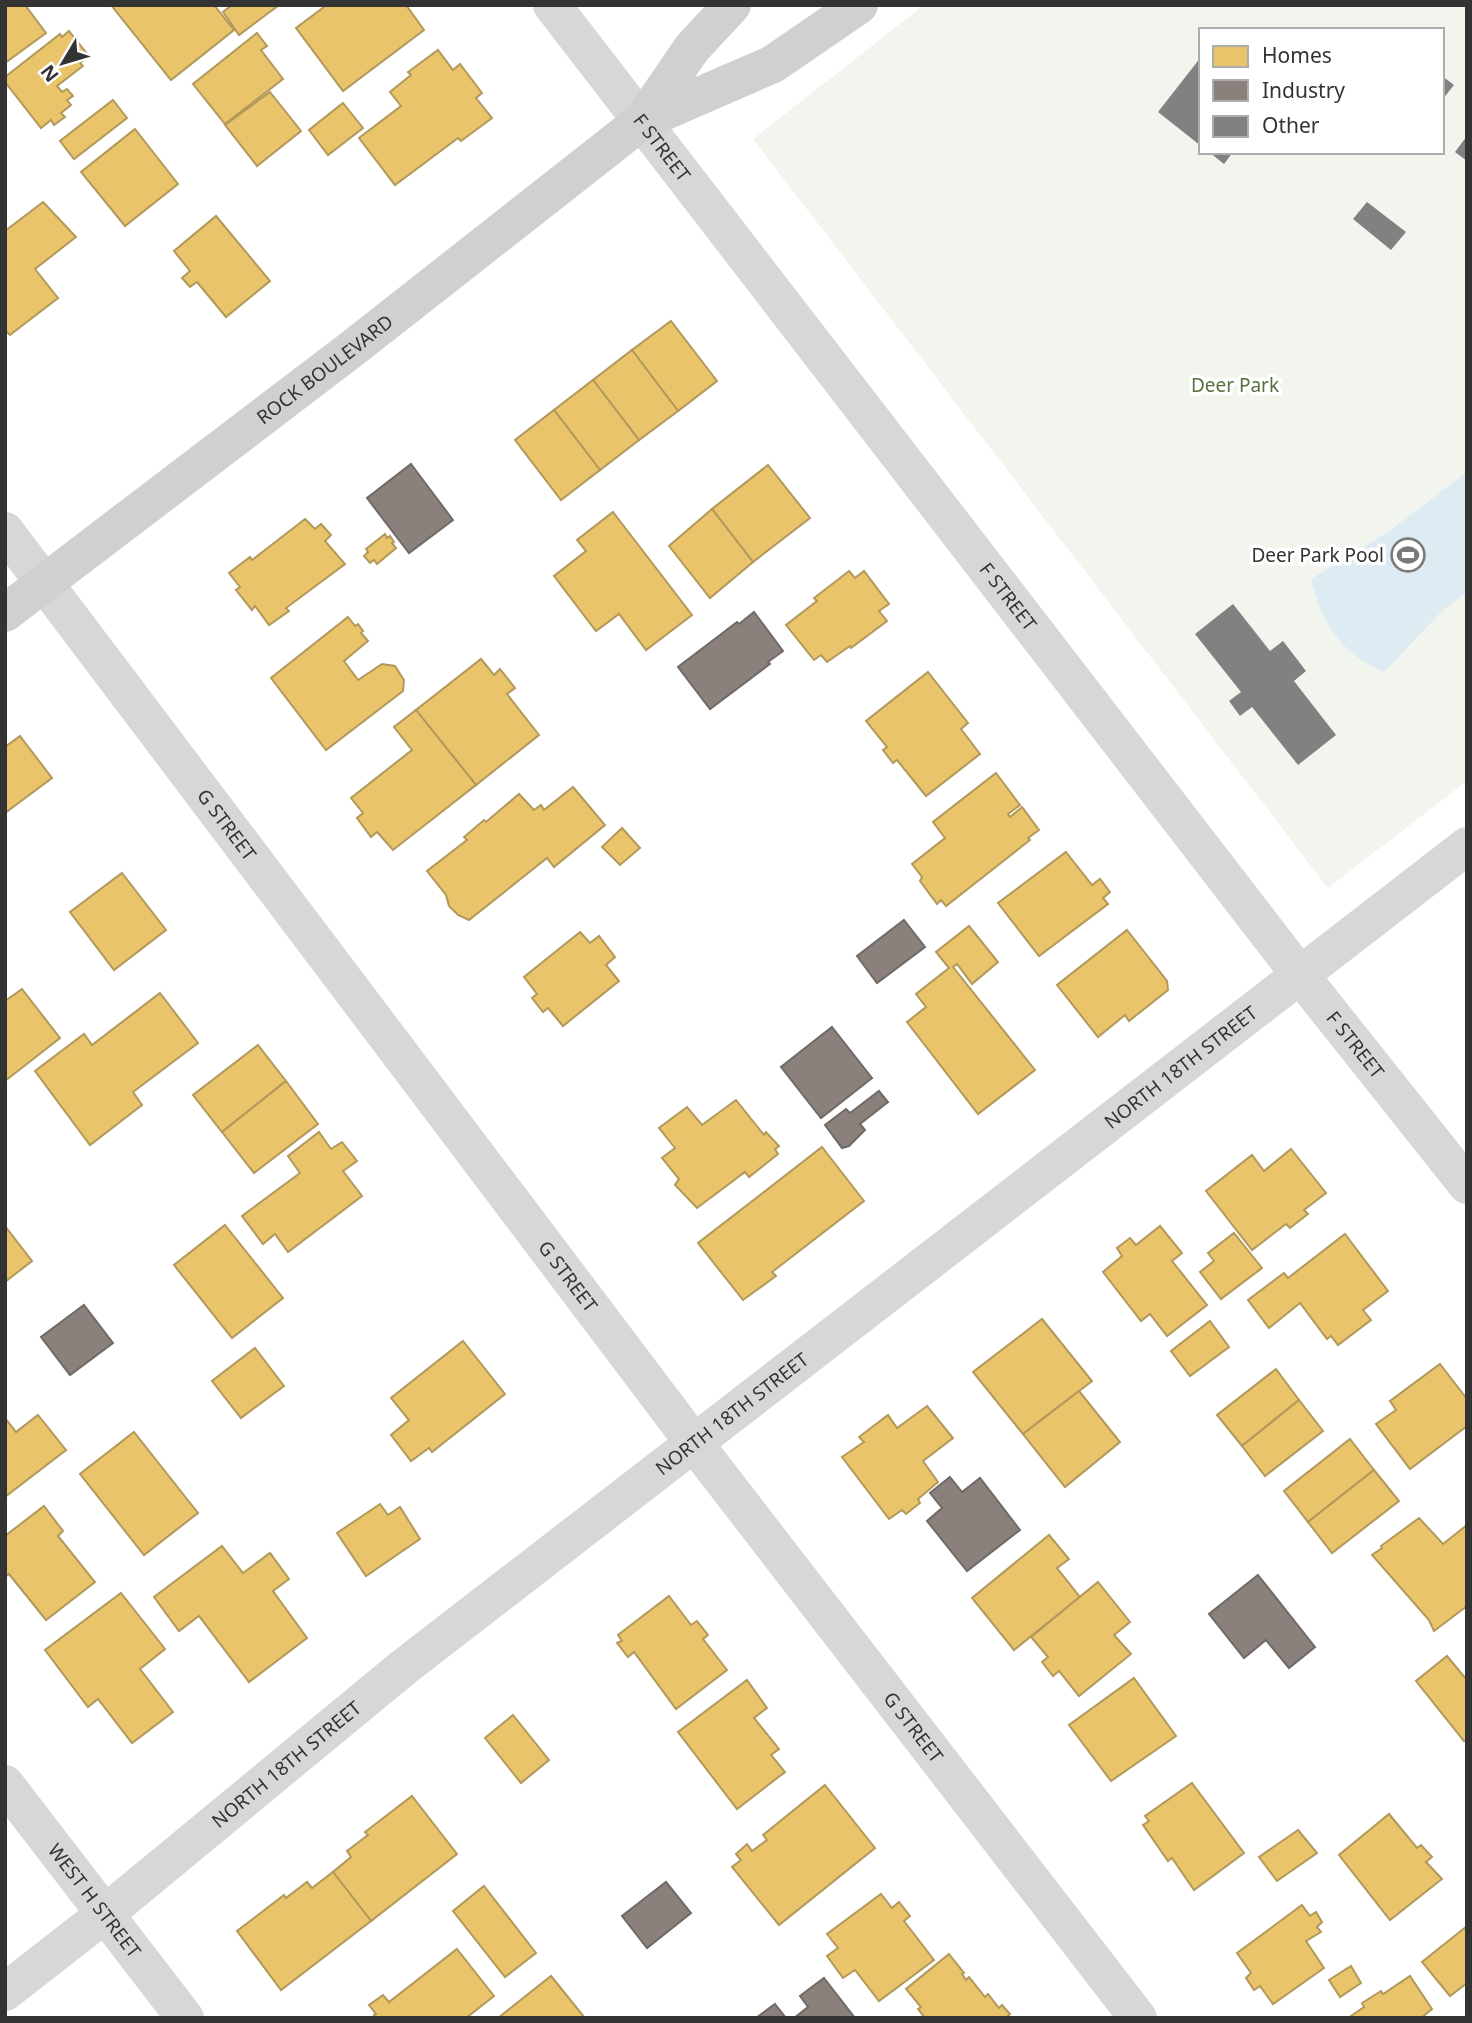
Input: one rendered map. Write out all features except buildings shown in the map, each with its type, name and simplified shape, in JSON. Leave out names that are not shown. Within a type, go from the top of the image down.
[{"type":"main road","name":"ROCK BOULEVARD","points":[[642,121],[692,48],[732,5]]},
{"type":"main road","name":"ROCK BOULEVARD","points":[[5,613],[353,348],[642,121],[773,64],[859,5]]},
{"type":"street","name":"F STREET","points":[[552,5],[1300,975],[1467,1185]]},
{"type":"street","name":"G STREET","points":[[5,531],[694,1443],[1138,2018]]},
{"type":"street","name":"NORTH 18TH STREET","points":[[5,1992],[105,1914],[404,1667],[1467,846]]},
{"type":"street","name":"WEST H STREET","points":[[5,1784],[186,2018]]},
{"type":"green space","name":"Deer Park","points":[[924,5],[1467,5],[1467,781],[1328,888],[753,139]]},
{"type":"shaded area","name":"Deer Park Pool","points":[[1467,472],[1467,592],[1443,610],[1384,672],[1356,656],[1335,635],[1315,595],[1311,579],[1388,532]]},
{"type":"place","name":"Deer Park Pool","points":[[1408,555]]}]
